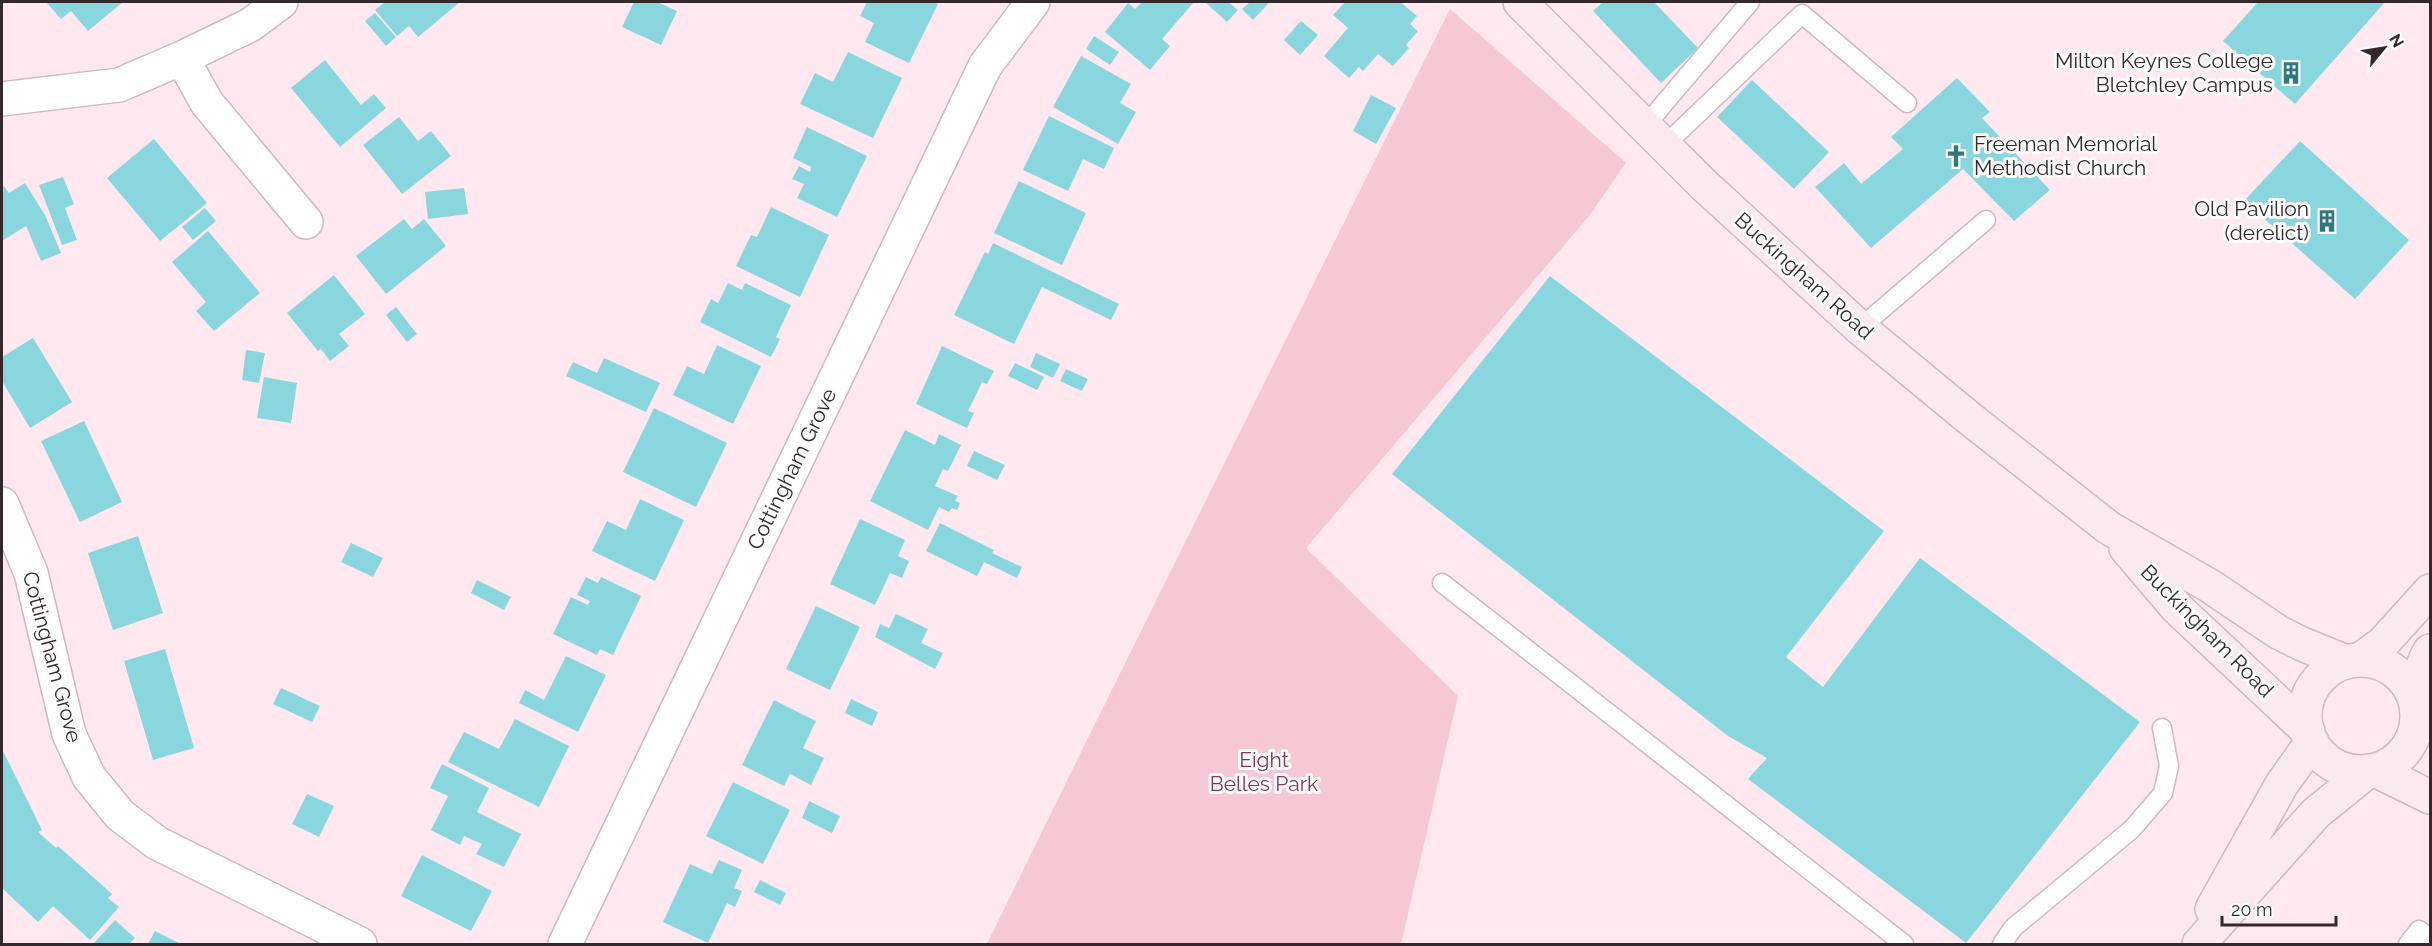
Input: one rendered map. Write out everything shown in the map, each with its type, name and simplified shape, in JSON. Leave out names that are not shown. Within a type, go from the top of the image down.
[{"type":"main road","name":"Buckingham Road","points":[[1520,2],[1704,185],[1860,328],[1968,418],[2109,528],[2210,586],[2278,632],[2302,644],[2353,661]]},
{"type":"main road","name":"Buckingham Road","points":[[2109,528],[2177,608],[2310,736]]},
{"type":"main road","points":[[2430,591],[2383,644],[2353,661],[2330,669],[2317,681],[2309,696],[2305,714],[2310,736],[2322,756],[2336,765],[2352,770],[2372,771],[2430,797]]},
{"type":"main road","points":[[2199,945],[2316,813],[2372,771],[2389,765],[2400,756],[2412,738],[2420,713],[2430,651]]},
{"type":"main road","points":[[2353,661],[2377,662],[2392,669],[2404,680],[2420,713]]},
{"type":"main road","points":[[2193,945],[2310,736]]},
{"type":"street","points":[[2,99],[119,85],[250,25],[281,2]]},
{"type":"street","name":"Cottingham Grove","points":[[565,945],[985,66],[1033,2]]},
{"type":"street","points":[[182,58],[207,103],[306,222]]},
{"type":"street","name":"Cottingham Grove","points":[[2,504],[31,573],[69,734],[89,777],[120,815],[157,843],[360,945]]},
{"type":"lane","points":[[1655,135],[1750,2]]},
{"type":"lane","points":[[1655,135],[1802,14],[1907,104]]},
{"type":"lane","points":[[1860,328],[1986,220]]},
{"type":"lane","points":[[1442,583],[1904,945]]},
{"type":"lane","points":[[2002,945],[2013,928],[2132,829],[2163,793],[2169,766],[2162,728]]},
{"type":"lane","points":[[2408,945],[2419,930],[2430,939]]},
{"type":"green space","name":"Eight Belles Park","points":[[1450,9],[1626,163],[1589,216],[1306,548],[1458,696],[1401,944],[987,944],[1084,746]]},
{"type":"building","points":[[46,2],[123,2],[88,31],[71,11],[61,19]]},
{"type":"building","points":[[385,2],[460,2],[418,37],[409,26],[397,36],[375,10]]},
{"type":"building","points":[[634,2],[657,2],[677,11],[661,45],[622,27]]},
{"type":"building","points":[[867,2],[933,2],[938,4],[909,63],[865,42],[874,23],[860,16]]},
{"type":"building","points":[[1142,2],[1194,2],[1162,39],[1170,46],[1150,70],[1105,32],[1128,3],[1135,9]]},
{"type":"building","points":[[1205,2],[1228,2],[1238,10],[1227,22]]},
{"type":"building","points":[[1250,2],[1268,4],[1253,20],[1242,9]]},
{"type":"building","points":[[1345,2],[1400,2],[1417,16],[1410,24],[1418,31],[1406,45],[1409,48],[1393,66],[1378,54],[1363,71],[1359,67],[1349,78],[1324,56],[1348,28],[1333,15]]},
{"type":"building","points":[[1603,2],[1654,2],[1698,48],[1661,83],[1593,11]]},
{"type":"building","name":"Milton Keynes College Bletchley Campus","points":[[2258,2],[2385,2],[2295,104],[2223,41]]},
{"type":"building","points":[[375,13],[396,37],[386,46],[365,21]]},
{"type":"building","points":[[1301,21],[1318,35],[1300,55],[1284,40]]},
{"type":"building","points":[[1094,36],[1119,52],[1110,65],[1086,49]]},
{"type":"building","points":[[848,52],[902,78],[873,138],[800,104],[815,73],[833,82]]},
{"type":"building","points":[[1081,56],[1131,84],[1120,103],[1136,112],[1118,144],[1053,107]]},
{"type":"building","points":[[325,60],[361,105],[374,94],[386,108],[340,147],[291,88]]},
{"type":"building","name":"Freeman Memorial Methodist Church","points":[[1957,78],[1990,112],[1982,118],[2050,190],[2014,221],[1963,169],[1871,248],[1815,187],[1844,163],[1861,184],[1903,149],[1891,137]]},
{"type":"building","points":[[1752,80],[1829,152],[1794,189],[1717,117]]},
{"type":"building","points":[[1371,95],[1396,108],[1376,144],[1353,131]]},
{"type":"building","points":[[1049,116],[1114,148],[1104,169],[1083,159],[1068,191],[1023,170]]},
{"type":"building","points":[[399,117],[418,141],[431,131],[451,156],[402,194],[363,145]]},
{"type":"building","points":[[807,127],[867,156],[837,217],[797,198],[804,184],[792,179],[799,166],[810,172],[811,167],[793,158]]},
{"type":"building","points":[[154,139],[207,203],[160,241],[107,178]]},
{"type":"building","name":"Old Pavilion (derelict)","points":[[2300,141],[2409,240],[2355,299],[2244,201]]},
{"type":"building","points":[[63,177],[74,204],[65,208],[77,240],[62,245],[39,185]]},
{"type":"building","points":[[1019,181],[1086,213],[1062,265],[994,233]]},
{"type":"building","points":[[25,183],[45,215],[61,253],[41,261],[26,226],[2,241],[2,187],[4,186],[9,193]]},
{"type":"building","points":[[464,188],[468,214],[428,219],[425,192]]},
{"type":"building","points":[[771,207],[829,235],[800,297],[736,266],[751,235],[757,237]]},
{"type":"building","points":[[205,208],[216,221],[193,240],[182,227]]},
{"type":"building","points":[[404,219],[412,229],[424,219],[446,246],[386,294],[356,256]]},
{"type":"building","points":[[208,231],[260,293],[214,331],[196,311],[206,302],[172,262]]},
{"type":"building","points":[[993,243],[1119,304],[1111,320],[1042,287],[1014,344],[954,315],[985,252],[988,254]]},
{"type":"building","points":[[334,275],[365,314],[339,334],[349,346],[330,361],[321,349],[318,351],[287,313]]},
{"type":"building","points":[[1550,276],[1884,531],[1786,657],[1823,687],[1920,558],[2140,722],[1966,943],[1748,779],[1767,758],[1728,736],[1392,474]]},
{"type":"building","points":[[728,283],[742,290],[745,283],[791,305],[776,337],[780,339],[771,357],[700,322],[711,299],[718,303]]},
{"type":"building","points":[[396,307],[417,334],[407,342],[386,315]]},
{"type":"building","points":[[33,338],[72,402],[30,428],[2,381],[2,357]]},
{"type":"building","points":[[717,345],[761,366],[733,424],[673,395],[687,366],[704,374]]},
{"type":"building","points":[[942,346],[994,371],[987,384],[982,382],[968,411],[974,413],[967,428],[916,404]]},
{"type":"building","points":[[246,350],[265,353],[259,383],[242,380]]},
{"type":"building","points":[[1036,353],[1060,364],[1053,378],[1030,367]]},
{"type":"building","points":[[604,358],[660,383],[646,412],[566,376],[573,362],[597,373]]},
{"type":"building","points":[[1015,363],[1044,377],[1037,390],[1008,376]]},
{"type":"building","points":[[1066,369],[1088,379],[1082,391],[1060,381]]},
{"type":"building","points":[[264,377],[297,383],[291,423],[257,418]]},
{"type":"building","points":[[654,408],[727,443],[696,507],[623,472]]},
{"type":"building","points":[[84,421],[122,502],[80,522],[41,441]]},
{"type":"building","points":[[905,430],[935,445],[939,434],[961,445],[948,471],[943,469],[935,486],[958,496],[955,501],[960,503],[957,510],[952,508],[949,512],[939,507],[928,530],[870,501]]},
{"type":"building","points":[[974,451],[1005,465],[997,480],[967,466]]},
{"type":"building","points":[[640,499],[684,520],[655,581],[592,551],[607,521],[626,530]]},
{"type":"building","points":[[860,519],[905,540],[898,556],[909,561],[902,578],[890,573],[875,605],[830,584]]},
{"type":"building","points":[[940,523],[994,550],[992,553],[1022,567],[1017,578],[984,562],[977,576],[926,551]]},
{"type":"building","points":[[138,536],[163,613],[113,630],[88,553]]},
{"type":"building","points":[[351,543],[383,558],[373,577],[341,562]]},
{"type":"building","points":[[586,577],[598,583],[601,577],[641,596],[613,655],[600,649],[597,655],[553,634],[571,597],[588,605],[590,601],[577,595]]},
{"type":"building","points":[[477,580],[511,597],[504,610],[471,593]]},
{"type":"building","points":[[816,606],[860,627],[830,690],[786,669]]},
{"type":"building","points":[[896,614],[928,629],[921,643],[943,653],[935,669],[875,637],[880,624],[889,628]]},
{"type":"building","points":[[165,649],[194,748],[153,760],[124,661]]},
{"type":"building","points":[[566,656],[606,675],[578,732],[519,703],[525,690],[544,700]]},
{"type":"building","points":[[281,688],[320,706],[312,722],[273,704]]},
{"type":"building","points":[[851,699],[878,712],[872,726],[845,713]]},
{"type":"building","points":[[774,700],[816,721],[803,748],[824,758],[811,785],[790,774],[784,786],[742,765]]},
{"type":"building","points":[[515,719],[569,746],[539,807],[448,762],[464,732],[499,749]]},
{"type":"building","points":[[3,751],[42,830],[38,832],[56,848],[58,846],[112,894],[108,898],[119,907],[90,940],[53,906],[38,922],[2,888]]},
{"type":"building","points":[[442,764],[489,788],[477,812],[521,834],[504,867],[476,854],[482,844],[464,836],[460,845],[431,830],[448,796],[430,788]]},
{"type":"building","points":[[733,782],[790,810],[763,864],[706,836]]},
{"type":"building","points":[[307,794],[334,806],[319,837],[292,824]]},
{"type":"building","points":[[809,801],[840,816],[832,833],[802,818]]},
{"type":"building","points":[[422,855],[492,891],[471,931],[401,896]]},
{"type":"building","points":[[719,860],[742,870],[734,888],[742,891],[735,907],[727,903],[708,943],[663,922],[690,864],[712,874]]},
{"type":"building","points":[[760,880],[786,893],[780,905],[754,892]]},
{"type":"building","points":[[115,920],[135,938],[129,944],[95,944],[94,943]]},
{"type":"building","points":[[155,931],[181,944],[148,944]]},
{"type":"place","name":"Milton Keynes College Bletchley Campus","points":[[2291,73]]},
{"type":"place","name":"Freeman Memorial Methodist Church","points":[[1956,156]]},
{"type":"place","name":"Old Pavilion (derelict)","points":[[2327,221]]}]
